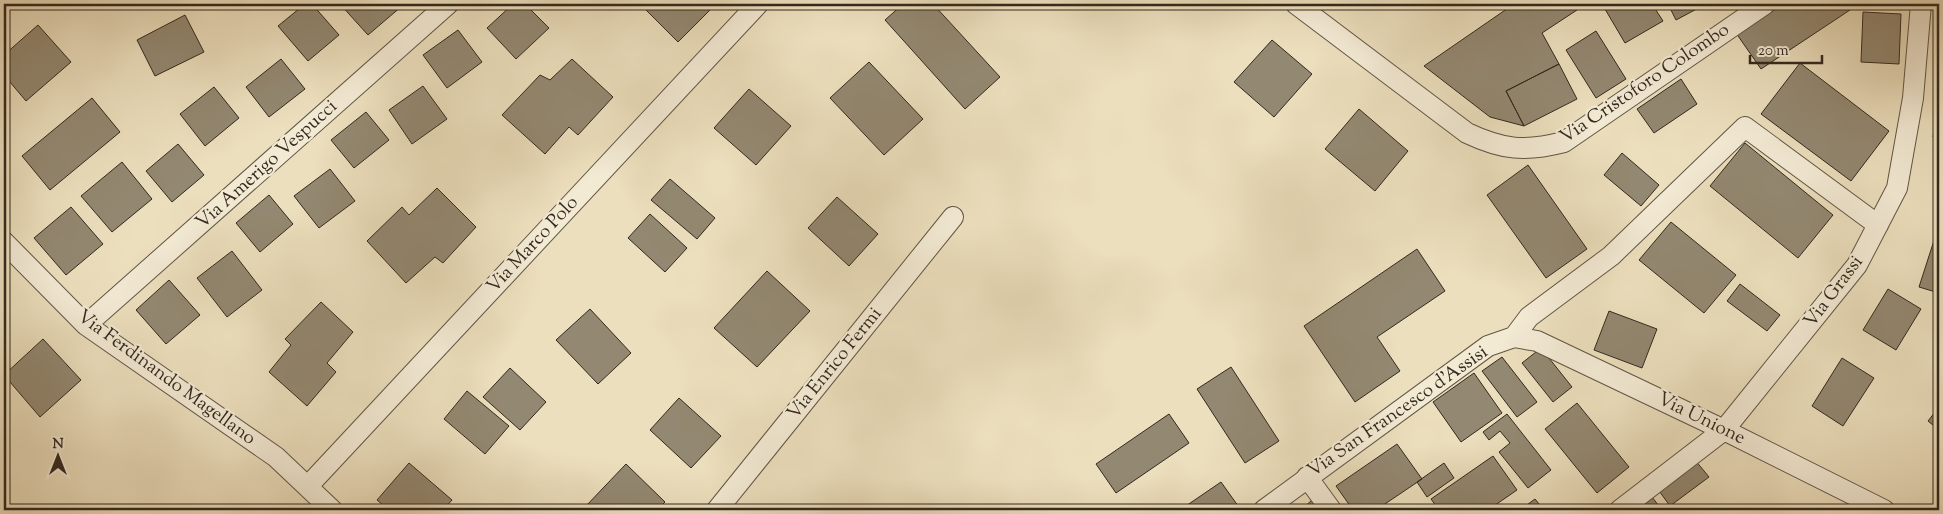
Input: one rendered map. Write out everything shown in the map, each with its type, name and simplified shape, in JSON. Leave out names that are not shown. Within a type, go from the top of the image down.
[{"type":"street","name":"Via Amerigo Vespucci","points":[[86,326],[448,4]]},
{"type":"street","name":"Via Marco Polo","points":[[308,486],[758,4]]},
{"type":"street","name":"Via Cristoforo Colombo","points":[[1296,4],[1467,133],[1492,145],[1515,149],[1540,148],[1564,142],[1765,4]]},
{"type":"street","name":"Via Grassi","points":[[1620,510],[1724,430],[1857,265],[1897,188],[1913,98],[1921,4]]},
{"type":"street","points":[[1514,337],[1529,317],[1611,256],[1745,127],[1878,225]]},
{"type":"street","name":"Via Enrico Fermi","points":[[717,510],[952,217]]},
{"type":"street","name":"Via Ferdinando Magellano","points":[[4,242],[86,326],[276,457],[332,510]]},
{"type":"street","name":"Via Unione","points":[[1514,337],[1537,341],[1724,430],[1884,510]]},
{"type":"street","name":"Via San Francesco d'Assisi","points":[[1264,510],[1488,346],[1514,337]]},
{"type":"street","points":[[1307,477],[1331,510]]},
{"type":"building","points":[[305,4],[312,4],[339,35],[308,61],[278,26]]},
{"type":"building","points":[[340,4],[400,4],[402,6],[368,35]]},
{"type":"building","points":[[513,4],[525,4],[549,28],[516,59],[487,28]]},
{"type":"building","points":[[640,4],[706,4],[711,9],[678,42]]},
{"type":"building","points":[[903,4],[933,4],[1000,77],[965,109],[885,20]]},
{"type":"building","points":[[1514,4],[1573,4],[1577,10],[1542,33],[1559,64],[1506,91],[1524,126],[1490,117],[1424,66]]},
{"type":"building","points":[[1602,4],[1652,4],[1663,21],[1625,43]]},
{"type":"building","points":[[1668,4],[1706,4],[1676,20]]},
{"type":"building","points":[[1779,4],[1859,4],[1761,69],[1736,33]]},
{"type":"building","points":[[1863,12],[1901,14],[1899,64],[1861,62]]},
{"type":"building","points":[[185,15],[204,52],[155,76],[137,40]]},
{"type":"building","points":[[38,25],[71,62],[26,101],[4,75],[4,55]]},
{"type":"building","points":[[458,30],[482,62],[447,88],[423,55]]},
{"type":"building","points":[[1596,31],[1626,79],[1596,98],[1566,50]]},
{"type":"building","points":[[1272,40],[1312,74],[1274,117],[1234,82]]},
{"type":"building","points":[[281,59],[305,89],[269,117],[246,87]]},
{"type":"building","points":[[572,59],[613,97],[578,135],[569,127],[545,154],[502,115],[540,75],[550,80]]},
{"type":"building","points":[[869,62],[923,119],[884,155],[830,98]]},
{"type":"building","points":[[1800,63],[1889,131],[1851,181],[1761,114]]},
{"type":"building","points":[[1559,64],[1577,99],[1524,126],[1506,91]]},
{"type":"building","points":[[1681,79],[1697,104],[1654,133],[1637,109]]},
{"type":"building","points":[[423,86],[447,119],[412,144],[389,110]]},
{"type":"building","points":[[214,87],[239,118],[205,146],[180,114]]},
{"type":"building","points":[[749,89],[791,126],[756,165],[714,128]]},
{"type":"building","points":[[92,98],[120,132],[50,190],[22,156]]},
{"type":"building","points":[[1939,101],[1939,138],[1933,137]]},
{"type":"building","points":[[1359,109],[1408,151],[1375,191],[1325,149]]},
{"type":"building","points":[[366,112],[389,140],[354,168],[331,140]]},
{"type":"building","points":[[1745,143],[1833,215],[1798,258],[1710,186]]},
{"type":"building","points":[[178,144],[204,175],[172,202],[146,171]]},
{"type":"building","points":[[1622,153],[1659,185],[1641,206],[1604,175]]},
{"type":"building","points":[[122,162],[152,199],[112,232],[81,196]]},
{"type":"building","points":[[1528,165],[1587,249],[1546,278],[1487,195]]},
{"type":"building","points":[[330,169],[355,201],[319,228],[294,196]]},
{"type":"building","points":[[670,179],[715,218],[697,239],[651,200]]},
{"type":"building","points":[[437,188],[476,227],[443,263],[435,257],[406,283],[367,241],[402,207],[409,215]]},
{"type":"building","points":[[269,195],[293,224],[260,252],[236,223]]},
{"type":"building","points":[[837,197],[878,234],[849,266],[808,228]]},
{"type":"building","points":[[71,207],[103,244],[66,275],[34,238]]},
{"type":"building","points":[[650,214],[687,248],[665,272],[628,238]]},
{"type":"building","points":[[1671,222],[1736,275],[1704,313],[1639,260]]},
{"type":"building","points":[[1939,225],[1939,293],[1919,287]]},
{"type":"building","points":[[1417,249],[1445,291],[1377,337],[1400,371],[1355,402],[1304,326]]},
{"type":"building","points":[[232,251],[262,290],[227,317],[197,278]]},
{"type":"building","points":[[767,271],[810,311],[757,367],[714,328]]},
{"type":"building","points":[[169,280],[200,315],[166,344],[136,310]]},
{"type":"building","points":[[1740,284],[1780,315],[1767,331],[1727,301]]},
{"type":"building","points":[[1888,289],[1921,309],[1896,350],[1863,330]]},
{"type":"building","points":[[321,302],[353,332],[327,363],[336,372],[307,406],[269,372],[291,345],[285,339]]},
{"type":"building","points":[[590,309],[631,353],[598,384],[556,340]]},
{"type":"building","points":[[1609,311],[1657,329],[1642,368],[1594,350]]},
{"type":"building","points":[[43,339],[81,380],[40,417],[4,375]]},
{"type":"building","points":[[1541,348],[1572,387],[1553,402],[1522,363]]},
{"type":"building","points":[[1502,357],[1537,402],[1517,417],[1482,371]]},
{"type":"building","points":[[1842,358],[1874,378],[1843,426],[1812,406]]},
{"type":"building","points":[[1231,367],[1279,441],[1245,463],[1197,389]]},
{"type":"building","points":[[510,368],[546,402],[520,430],[483,397]]},
{"type":"building","points":[[1474,373],[1502,413],[1461,442],[1433,402]]},
{"type":"building","points":[[467,391],[509,426],[485,454],[444,419]]},
{"type":"building","points":[[679,398],[721,436],[691,468],[650,430]]},
{"type":"building","points":[[1577,403],[1629,467],[1597,493],[1545,429]]},
{"type":"building","points":[[1939,407],[1939,430],[1928,421]]},
{"type":"building","points":[[1169,414],[1189,443],[1116,493],[1096,464]]},
{"type":"building","points":[[1507,414],[1551,470],[1528,488],[1499,452],[1510,443],[1500,431],[1489,440],[1483,432]]},
{"type":"building","points":[[1397,444],[1422,479],[1376,510],[1353,510],[1336,486]]},
{"type":"building","points":[[1493,456],[1517,490],[1488,510],[1439,510],[1431,499]]},
{"type":"building","points":[[1695,460],[1709,477],[1670,506],[1657,488]]},
{"type":"building","points":[[409,463],[452,500],[443,510],[389,510],[377,500]]},
{"type":"building","points":[[1444,463],[1454,478],[1427,497],[1417,482]]},
{"type":"building","points":[[626,464],[665,502],[657,510],[588,510],[585,507]]},
{"type":"building","points":[[1221,482],[1241,510],[1180,510]]},
{"type":"building","points":[[1652,497],[1662,510],[1634,510]]},
{"type":"building","points":[[1535,499],[1544,510],[1520,510]]},
{"type":"building","points":[[1312,500],[1321,510],[1301,510]]}]
